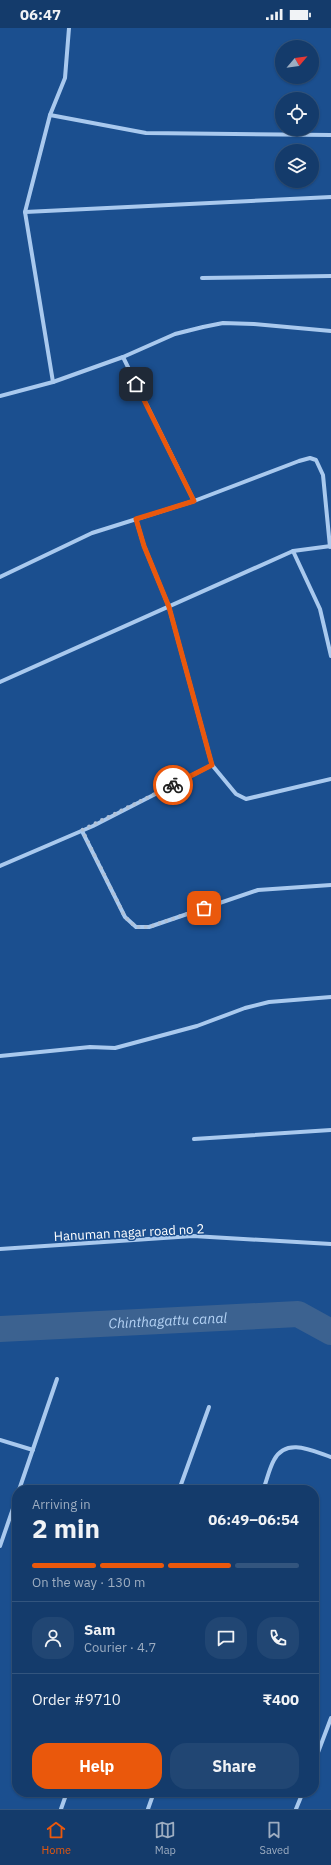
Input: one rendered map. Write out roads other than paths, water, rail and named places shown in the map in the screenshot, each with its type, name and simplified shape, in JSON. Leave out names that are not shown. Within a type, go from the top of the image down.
[{"type":"street","points":[[53,382],[25,212],[50,115],[65,78],[70,28]]},
{"type":"street","points":[[50,115],[146,133],[331,135]]},
{"type":"street","points":[[25,212],[331,197]]},
{"type":"street","points":[[202,278],[331,276]]},
{"type":"street","points":[[0,396],[53,382],[123,357],[175,334],[223,323],[254,324],[331,331]]},
{"type":"street","points":[[123,357],[194,501]]},
{"type":"street","points":[[0,577],[92,534],[194,501],[299,461],[310,458],[316,460],[323,475],[330,546],[293,551],[0,682]]},
{"type":"street","points":[[136,519],[144,546],[169,607],[212,765],[236,794],[246,799],[331,779]]},
{"type":"street","points":[[293,551],[320,609],[331,656]]},
{"type":"street","points":[[0,866],[82,830],[212,765]]},
{"type":"street","points":[[82,830],[125,917],[136,927],[149,927],[258,890],[331,885]]},
{"type":"street","points":[[0,1056],[90,1047],[115,1048],[197,1026],[245,1008],[269,1002],[331,996]]},
{"type":"street","points":[[194,1139],[331,1130]]},
{"type":"street","name":"Hanuman nagar road no 2","points":[[0,1249],[193,1236],[331,1244]]},
{"type":"street","points":[[21,1485],[57,1379]]},
{"type":"street","points":[[181,1485],[209,1407]]},
{"type":"street","points":[[0,1440],[33,1450]]},
{"type":"street","points":[[265,1485],[274,1459],[281,1452],[292,1447],[303,1448],[331,1457]]},
{"type":"street","points":[[0,1546],[12,1511]]},
{"type":"street","points":[[319,1750],[331,1718]]},
{"type":"street","points":[[61,1809],[65,1797]]},
{"type":"street","points":[[148,1809],[152,1797]]},
{"type":"street","points":[[296,1809],[301,1797]]},
{"type":"waterway","name":"Chinthagattu canal","points":[[0,1329],[298,1314],[331,1332]]}]
